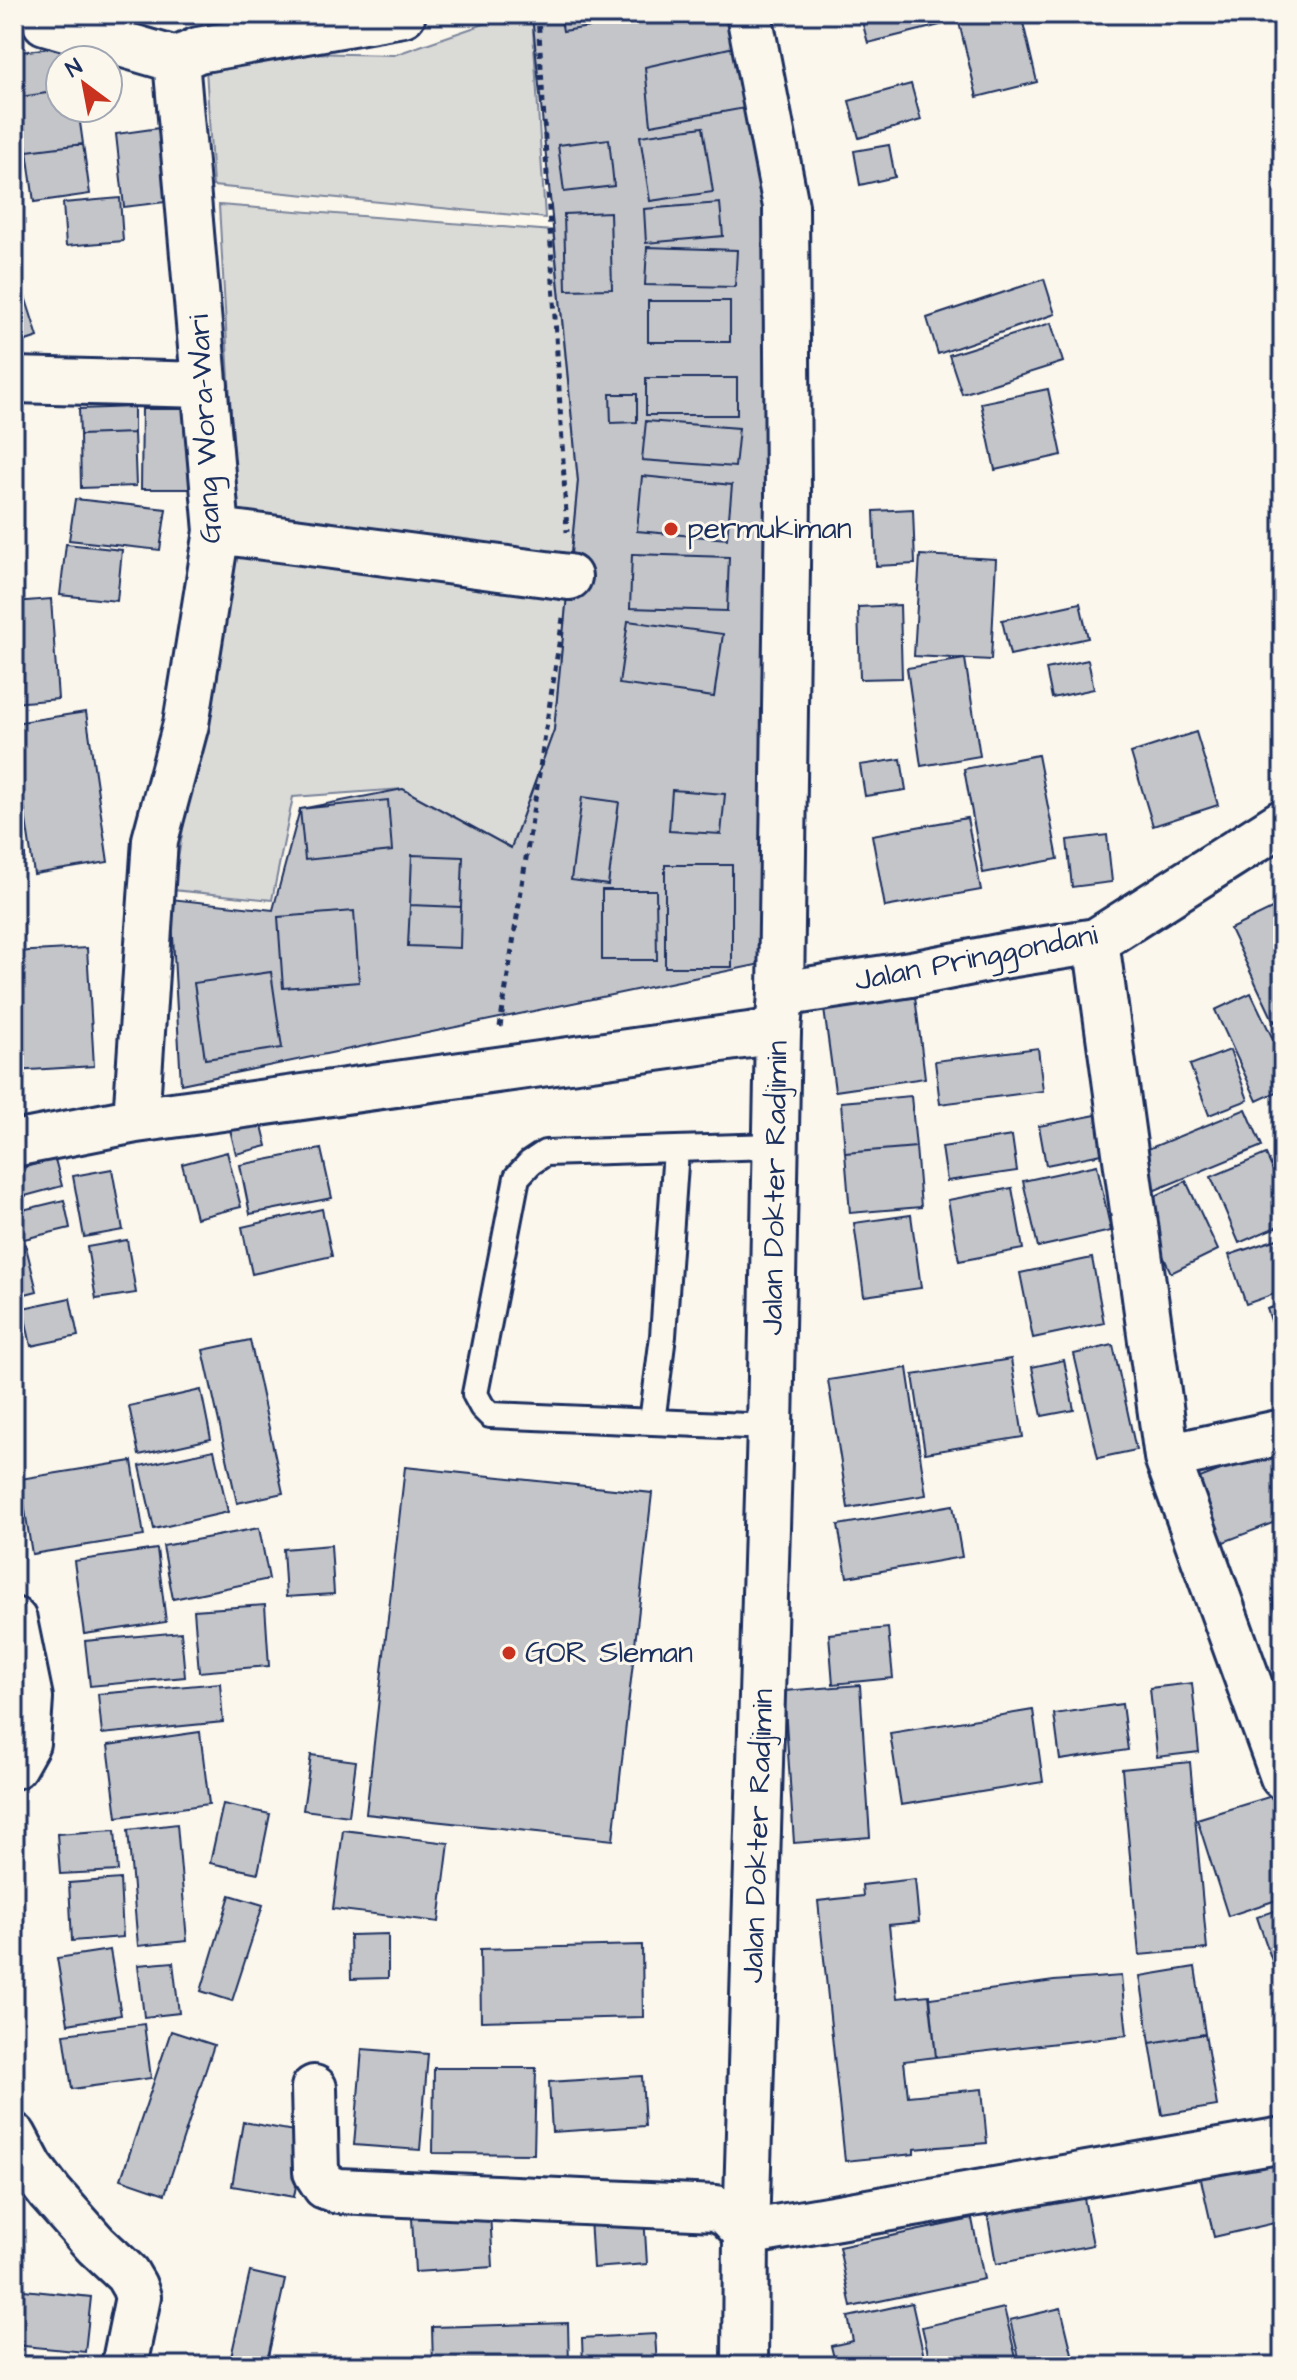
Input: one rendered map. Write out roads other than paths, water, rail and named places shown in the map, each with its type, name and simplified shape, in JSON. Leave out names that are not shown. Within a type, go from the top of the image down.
[{"type":"street","points":[[45,22],[176,60],[198,50],[403,14]]},
{"type":"street","name":"Jalan Dokter Radjimin","points":[[745,2366],[746,2233],[780,1012],[788,495],[786,206],[749,14]]},
{"type":"street","name":"Gang Wora-Wari","points":[[136,1120],[155,840],[186,724],[217,531],[176,60]]},
{"type":"street","points":[[14,380],[205,385]]},
{"type":"street","points":[[217,531],[569,577]]},
{"type":"street","name":"Jalan Pringgondani","points":[[14,1144],[136,1120],[780,1012],[911,974],[1096,941],[1283,822]]},
{"type":"street","points":[[1096,941],[1167,1457],[1283,1777]]},
{"type":"street","points":[[1167,1457],[1283,1432]]},
{"type":"street","points":[[14,1620],[30,1698],[27,1743],[14,1766]]},
{"type":"street","points":[[314,2088],[316,2172],[325,2186],[338,2191],[716,2208],[729,2215],[746,2233],[1283,2140]]},
{"type":"street","points":[[14,2136],[31,2168],[32,2198],[96,2245],[127,2274],[134,2286],[138,2297],[124,2366]]},
{"type":"lane","points":[[770,1427],[490,1415],[475,1394],[517,1177],[530,1163],[545,1153],[776,1146]]},
{"type":"lane","points":[[652,1422],[663,1336],[676,1150]]},
{"type":"place","name":"permukiman","points":[[671,529]]},
{"type":"place","name":"GOR Sleman","points":[[509,1653]]}]
